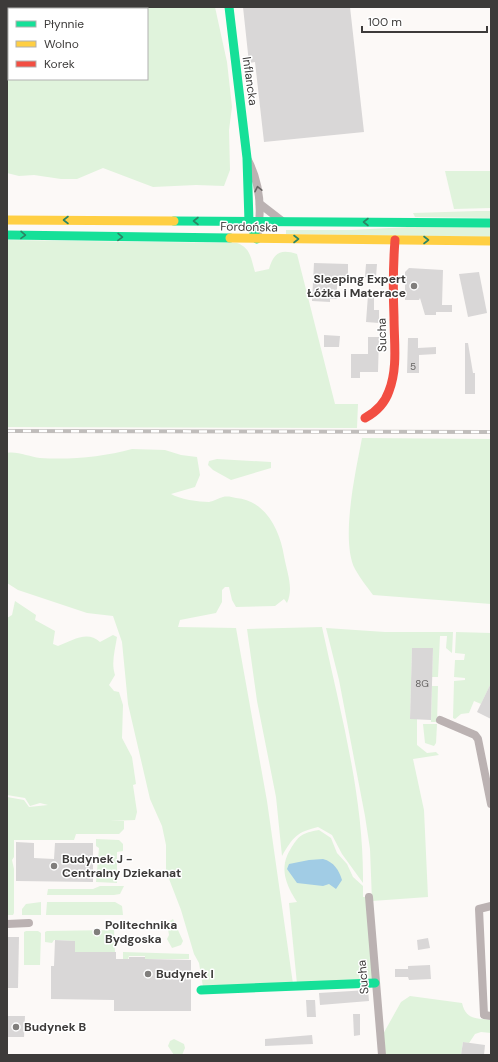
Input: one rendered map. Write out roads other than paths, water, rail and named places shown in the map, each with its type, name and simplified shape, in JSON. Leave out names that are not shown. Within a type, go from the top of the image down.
[{"type":"main road","name":"Inflancka","points":[[229,7],[247,158],[249,222]]},
{"type":"main road","name":"Fordońska","points":[[7,220],[491,223]]},
{"type":"main road","points":[[249,222],[257,239]]},
{"type":"main road","name":"Fordońska","points":[[7,235],[491,241]]},
{"type":"main road","name":"Sucha","points":[[365,418],[375,413],[385,401],[392,385],[394,368],[393,289],[395,240]]},
{"type":"main road","points":[[201,990],[375,983]]},
{"type":"street","name":"Inflancka","points":[[247,158],[253,169],[260,204],[260,222],[257,239]]},
{"type":"street","points":[[260,204],[283,222]]},
{"type":"street","points":[[440,720],[475,735],[478,739],[491,804]]},
{"type":"street","name":"Sucha","points":[[369,897],[382,1055]]},
{"type":"street","points":[[491,906],[479,909],[484,1015],[491,1016]]},
{"type":"street","points":[[7,924],[29,923]]},
{"type":"water","points":[[323,859],[333,864],[339,873],[342,880],[336,889],[329,884],[323,886],[297,883],[287,869],[289,864]]},
{"type":"railway","points":[[7,431],[491,432]]},
{"type":"place","name":"Sleeping Expert Łóżka i Materace","points":[[414,286]]},
{"type":"place","name":"Budynek J - Centralny Dziekanat","points":[[54,866]]},
{"type":"place","name":"Politechnika Bydgoska","points":[[97,932]]},
{"type":"place","name":"Budynek I","points":[[148,974]]},
{"type":"place","name":"Budynek B","points":[[16,1027]]}]
